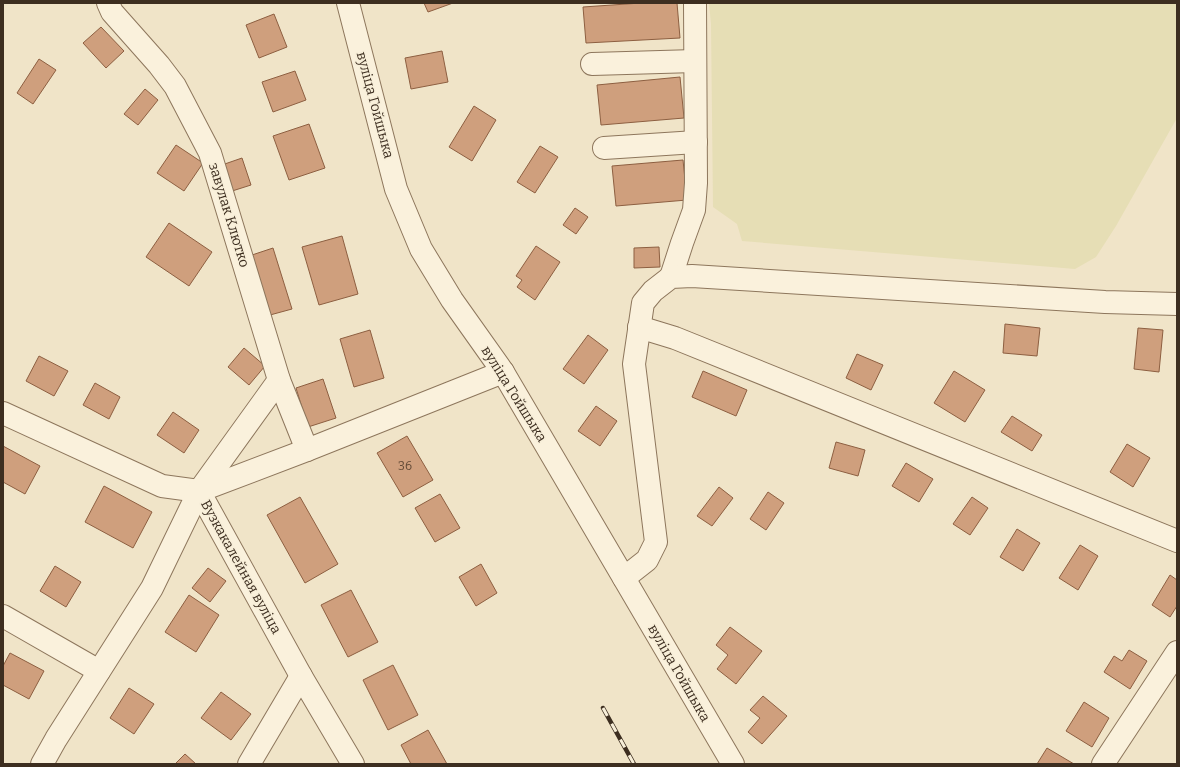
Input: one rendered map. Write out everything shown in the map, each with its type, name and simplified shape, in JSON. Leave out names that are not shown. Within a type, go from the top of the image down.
[{"type":"street","name":"завулак Клютко","points":[[108,3],[112,12],[159,65],[175,86],[210,153],[280,380],[307,450]]},
{"type":"street","name":"вуліца Гойшыка","points":[[348,3],[396,189],[421,249],[452,300],[503,372],[733,764]]},
{"type":"street","points":[[624,578],[647,560],[656,542],[634,364],[643,303],[653,291],[671,277],[694,210],[696,142],[695,3]]},
{"type":"street","points":[[592,64],[695,61]]},
{"type":"street","points":[[604,148],[696,142]]},
{"type":"street","points":[[671,277],[692,276],[1104,302],[1177,304]]},
{"type":"street","points":[[639,327],[675,338],[1177,541]]},
{"type":"street","points":[[199,491],[503,372]]},
{"type":"street","points":[[42,764],[56,739],[152,588],[199,491],[280,380]]},
{"type":"street","name":"Вузкакалейная вуліца","points":[[3,413],[162,486],[199,491],[301,676],[353,764]]},
{"type":"street","points":[[3,616],[99,671]]},
{"type":"street","points":[[1107,762],[1177,652]]},
{"type":"street","points":[[250,764],[301,676]]},
{"type":"shaded area","points":[[709,3],[1177,3],[1177,118],[1116,226],[1096,257],[1075,269],[742,241],[737,224],[713,207],[711,24]]},
{"type":"building","points":[[424,3],[453,3],[428,12]]},
{"type":"building","points":[[641,3],[677,3],[680,38],[586,43],[583,7]]},
{"type":"building","points":[[274,14],[287,47],[259,58],[246,25]]},
{"type":"building","points":[[101,27],[124,51],[106,68],[83,43]]},
{"type":"building","points":[[442,51],[448,82],[411,89],[405,58]]},
{"type":"building","points":[[39,59],[56,70],[33,104],[17,93]]},
{"type":"building","points":[[295,71],[306,100],[273,112],[262,82]]},
{"type":"building","points":[[680,77],[684,118],[601,125],[597,85]]},
{"type":"building","points":[[145,89],[158,100],[138,125],[124,114]]},
{"type":"building","points":[[474,106],[496,120],[472,161],[449,147]]},
{"type":"building","points":[[309,124],[325,168],[289,180],[273,136]]},
{"type":"building","points":[[176,145],[203,163],[184,191],[157,173]]},
{"type":"building","points":[[540,146],[558,157],[535,193],[517,182]]},
{"type":"building","points":[[242,158],[251,185],[229,192],[219,166]]},
{"type":"building","points":[[683,160],[687,200],[616,206],[612,166]]},
{"type":"building","points":[[575,208],[588,217],[576,234],[563,225]]},
{"type":"building","points":[[169,223],[212,252],[189,286],[146,257]]},
{"type":"building","points":[[342,236],[358,294],[319,305],[302,247]]},
{"type":"building","points":[[536,246],[560,262],[535,300],[517,287],[522,280],[516,276]]},
{"type":"building","points":[[659,247],[660,267],[634,268],[634,248]]},
{"type":"building","points":[[273,248],[292,309],[270,315],[252,255]]},
{"type":"building","points":[[1005,324],[1040,328],[1037,356],[1003,353]]},
{"type":"building","points":[[1138,328],[1163,330],[1159,372],[1134,369]]},
{"type":"building","points":[[370,330],[384,378],[354,387],[340,339]]},
{"type":"building","points":[[588,335],[608,350],[584,384],[563,369]]},
{"type":"building","points":[[244,348],[265,366],[249,385],[228,367]]},
{"type":"building","points":[[857,354],[883,365],[871,390],[846,378]]},
{"type":"building","points":[[39,356],[68,371],[54,396],[26,381]]},
{"type":"building","points":[[703,371],[747,390],[736,416],[692,397]]},
{"type":"building","points":[[954,371],[985,390],[965,422],[934,403]]},
{"type":"building","points":[[323,379],[336,418],[308,427],[296,388]]},
{"type":"building","points":[[95,383],[120,397],[109,419],[83,405]]},
{"type":"building","points":[[596,406],[617,421],[600,446],[578,431]]},
{"type":"building","points":[[173,412],[199,430],[184,453],[157,435]]},
{"type":"building","points":[[1012,416],[1042,435],[1032,451],[1001,432]]},
{"type":"building","points":[[407,436],[433,480],[403,497],[377,453]]},
{"type":"building","points":[[836,442],[865,450],[858,476],[829,468]]},
{"type":"building","points":[[1127,444],[1150,458],[1133,487],[1110,472]]},
{"type":"building","points":[[3,446],[40,466],[25,494],[3,482]]},
{"type":"building","points":[[906,463],[933,479],[919,502],[892,486]]},
{"type":"building","points":[[104,486],[152,512],[133,548],[85,522]]},
{"type":"building","points":[[719,487],[733,498],[712,526],[697,516]]},
{"type":"building","points":[[768,492],[784,503],[766,530],[750,519]]},
{"type":"building","points":[[440,494],[460,528],[435,542],[415,508]]},
{"type":"building","points":[[300,497],[338,564],[305,583],[267,515]]},
{"type":"building","points":[[972,497],[988,508],[970,535],[953,524]]},
{"type":"building","points":[[1017,529],[1040,543],[1023,571],[1000,557]]},
{"type":"building","points":[[1080,545],[1098,556],[1078,590],[1059,578]]},
{"type":"building","points":[[481,564],[497,593],[476,606],[459,577]]},
{"type":"building","points":[[55,566],[81,582],[66,607],[40,591]]},
{"type":"building","points":[[208,568],[226,581],[210,602],[192,588]]},
{"type":"building","points":[[1170,575],[1177,580],[1177,606],[1170,617],[1152,605]]},
{"type":"building","points":[[351,590],[378,642],[348,657],[321,605]]},
{"type":"building","points":[[189,595],[219,615],[196,652],[165,632]]},
{"type":"building","points":[[730,627],[762,651],[736,684],[717,669],[728,655],[716,645]]},
{"type":"building","points":[[1129,650],[1147,661],[1130,689],[1104,672],[1114,656],[1122,661]]},
{"type":"building","points":[[10,653],[44,671],[29,699],[3,685],[3,666]]},
{"type":"building","points":[[393,665],[418,715],[388,730],[363,680]]},
{"type":"building","points":[[129,688],[154,704],[134,734],[110,718]]},
{"type":"building","points":[[221,692],[251,714],[231,740],[201,718]]},
{"type":"building","points":[[763,696],[787,716],[762,744],[748,732],[760,718],[750,710]]},
{"type":"building","points":[[1084,702],[1109,718],[1092,747],[1066,731]]},
{"type":"building","points":[[428,730],[447,764],[411,764],[401,745]]},
{"type":"building","points":[[1047,748],[1074,764],[1037,764]]},
{"type":"building","points":[[185,754],[196,764],[175,764]]},
{"type":"railway","points":[[603,708],[634,764]]}]
